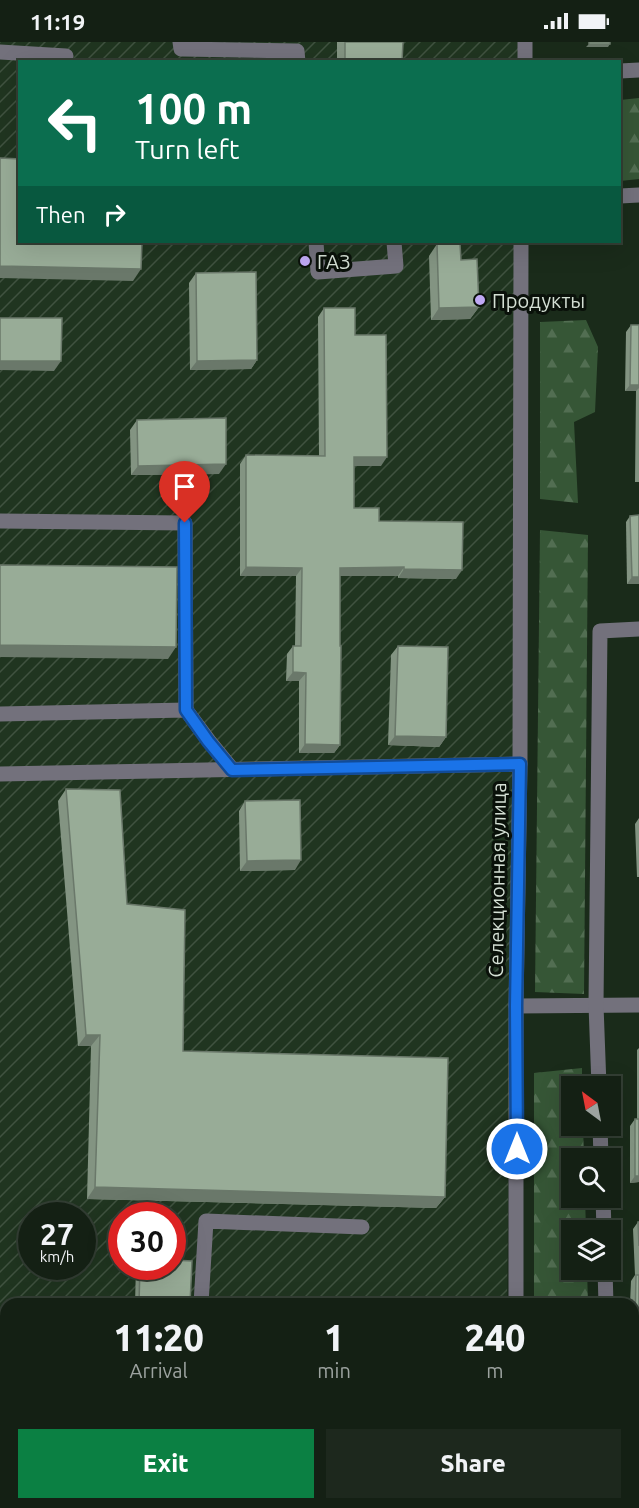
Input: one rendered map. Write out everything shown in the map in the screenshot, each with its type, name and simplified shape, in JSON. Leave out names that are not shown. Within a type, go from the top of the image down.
[{"type":"street","points":[[180,42],[181,49],[297,51],[298,60]]},
{"type":"street","points":[[525,42],[525,60]]},
{"type":"street","points":[[0,52],[68,53]]},
{"type":"street","points":[[621,71],[639,70]]},
{"type":"street","points":[[621,196],[639,195]]},
{"type":"street","points":[[316,243],[318,272],[396,266],[394,243]]},
{"type":"street","name":"Селекционная улица","points":[[516,1298],[521,243]]},
{"type":"street","points":[[0,521],[185,523],[186,710],[232,770]]},
{"type":"street","points":[[599,1076],[596,1005],[600,631],[639,629]]},
{"type":"street","points":[[0,714],[186,710]]},
{"type":"street","points":[[0,774],[520,764]]},
{"type":"street","points":[[516,1006],[639,1005]]},
{"type":"street","points":[[201,1298],[206,1221],[362,1227]]},
{"type":"street","points":[[605,1280],[606,1298]]},
{"type":"shaded area","points":[[0,42],[520,42],[519,60],[18,60],[18,243],[518,243],[507,1298],[0,1298]]},
{"type":"green space","points":[[639,98],[639,179],[621,181],[621,100]]},
{"type":"green space","points":[[586,320],[598,347],[595,412],[574,422],[578,503],[540,499],[540,322]]},
{"type":"green space","points":[[540,530],[588,535],[584,994],[535,992]]},
{"type":"green space","points":[[582,1068],[582,1076],[561,1076],[561,1136],[583,1136],[584,1148],[561,1148],[561,1208],[585,1208],[586,1220],[561,1220],[561,1280],[587,1280],[588,1298],[534,1298],[534,1073]]},
{"type":"building","points":[[345,42],[403,42],[402,60],[345,60]]},
{"type":"building","points":[[589,42],[610,42],[610,44],[589,44]]},
{"type":"building","points":[[0,158],[18,159],[18,243],[142,243],[141,269],[0,266]]},
{"type":"building","points":[[437,244],[460,244],[461,260],[477,259],[479,307],[439,308]]},
{"type":"building","points":[[256,272],[257,360],[197,361],[196,273]]},
{"type":"building","points":[[324,308],[355,308],[355,335],[386,335],[387,457],[354,457],[354,508],[379,508],[379,521],[463,522],[462,570],[404,569],[404,567],[340,568],[340,745],[305,744],[306,673],[293,672],[293,646],[301,646],[302,568],[246,567],[246,455],[325,456]]},
{"type":"building","points":[[0,318],[62,318],[61,361],[0,361]]},
{"type":"building","points":[[631,325],[639,325],[639,385],[630,385]]},
{"type":"building","points":[[226,418],[226,464],[138,466],[137,420]]},
{"type":"building","points":[[639,515],[639,577],[632,577],[630,516]]},
{"type":"building","points":[[0,565],[177,567],[176,647],[0,645]]},
{"type":"building","points":[[398,646],[448,647],[446,737],[395,736]]},
{"type":"building","points":[[66,789],[120,790],[127,904],[185,910],[183,1051],[448,1058],[445,1197],[95,1187],[100,1035],[86,1035]]},
{"type":"building","points":[[300,800],[301,860],[247,861],[245,801]]},
{"type":"building","points":[[635,1119],[639,1119],[639,1176],[635,1176]]},
{"type":"building","points":[[186,1261],[192,1261],[190,1298],[139,1298],[140,1280],[186,1280]]},
{"type":"building","points":[[636,1275],[639,1275],[639,1298],[636,1298]]},
{"type":"place","name":"ГАЗ","points":[[305,261]]},
{"type":"place","name":"Продукты","points":[[480,300]]},
{"type":"route","points":[[185,523],[186,710],[232,770],[520,764],[516,1006],[517,1149]]}]
